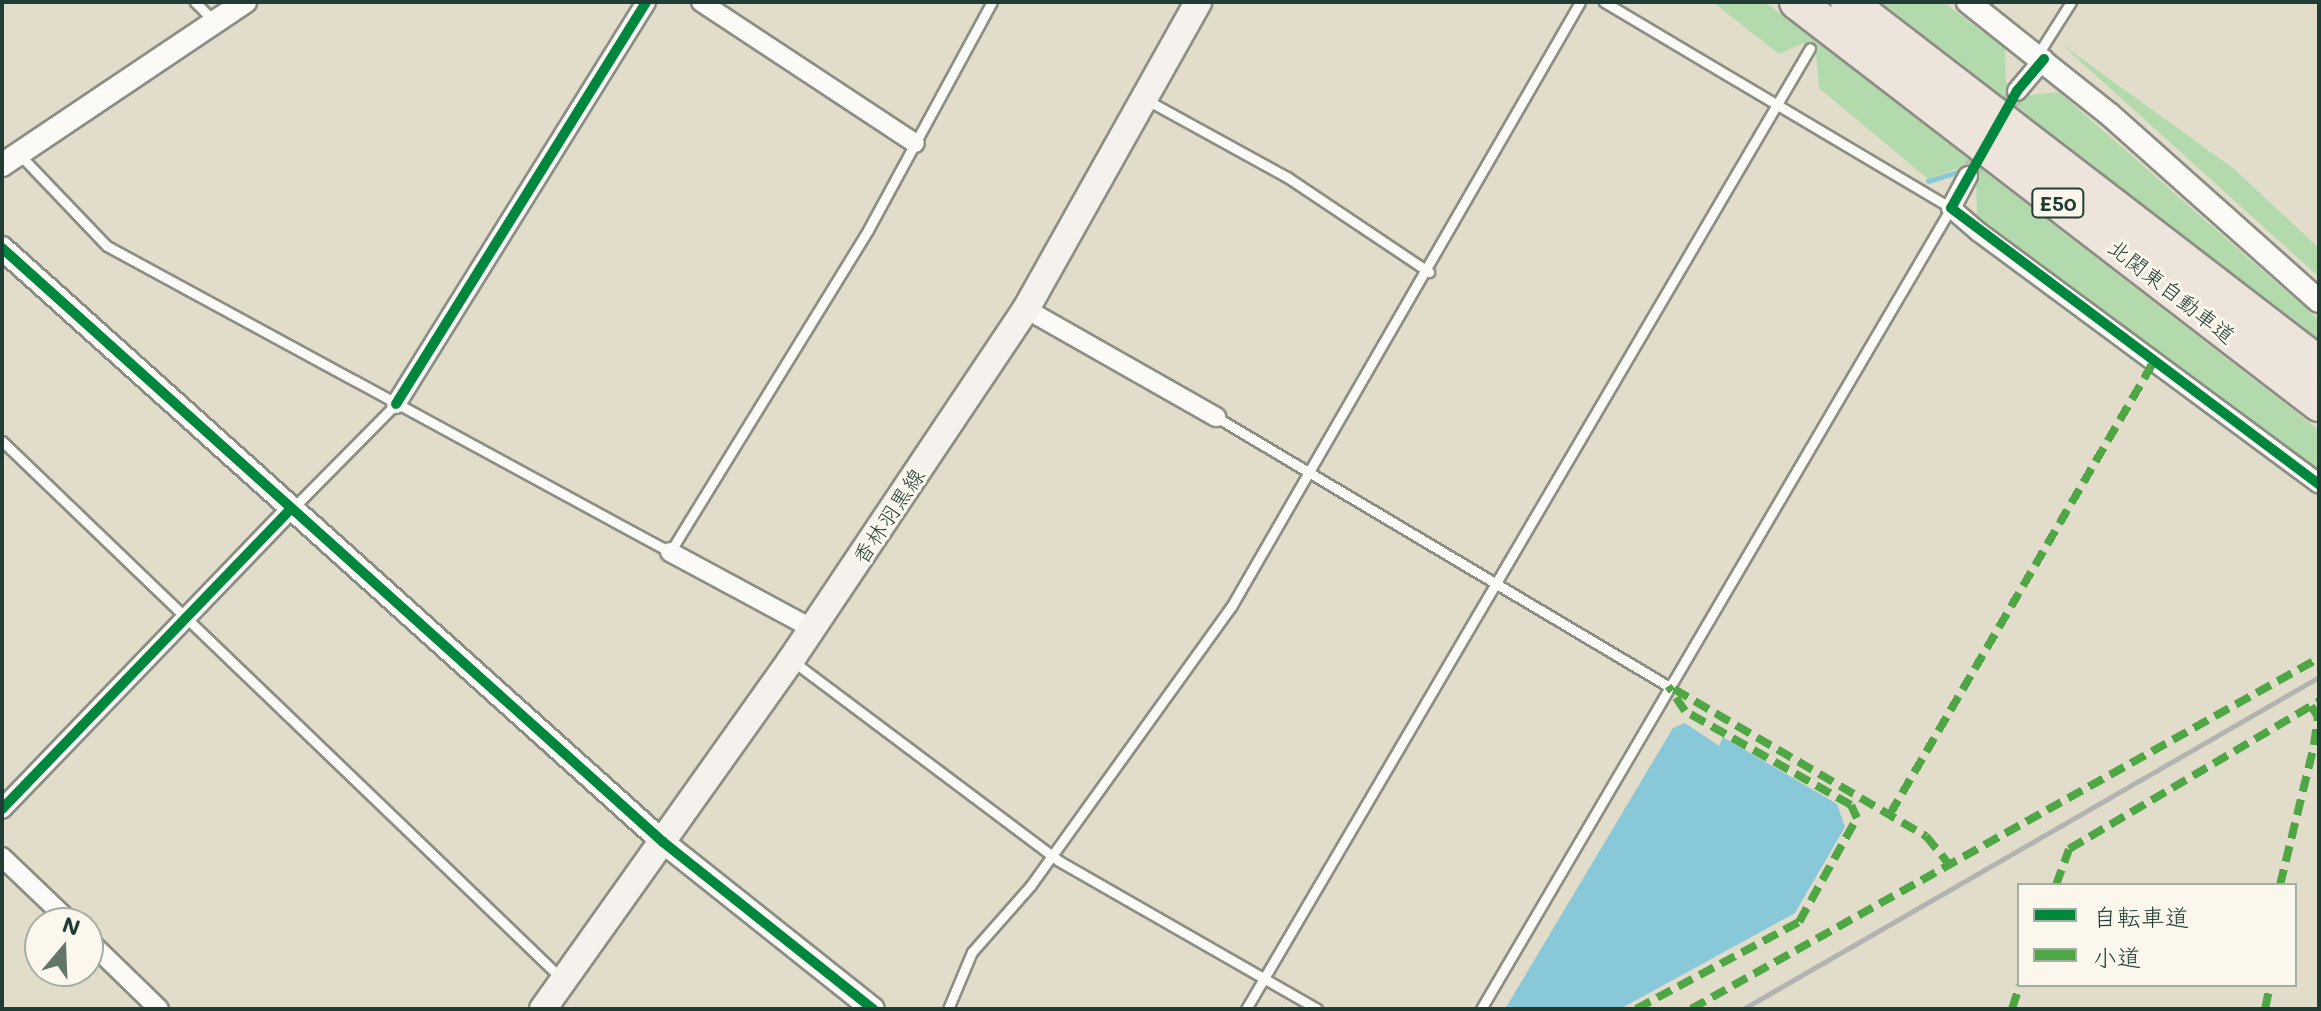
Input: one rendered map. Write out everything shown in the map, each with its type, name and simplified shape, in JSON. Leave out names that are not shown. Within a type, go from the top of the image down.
[{"type":"highway","name":"北関東自動車道","points":[[1797,2],[2319,404]]},
{"type":"highway","name":"北関東自動車道","points":[[1848,2],[2319,364]]},
{"type":"main road","name":"香林羽黒線","points":[[543,1009],[813,629],[1026,309],[1198,2]]},
{"type":"street","points":[[10,158],[245,2]]},
{"type":"street","points":[[396,404],[646,2]]},
{"type":"street","points":[[701,2],[915,143]]},
{"type":"street","points":[[1968,2],[2041,57],[2319,301]]},
{"type":"street","points":[[2017,91],[2041,57]]},
{"type":"street","points":[[1968,176],[1951,208],[2319,484]]},
{"type":"street","points":[[2,248],[663,842],[873,1009]]},
{"type":"street","points":[[1026,309],[1216,417]]},
{"type":"street","points":[[2,809],[291,509]]},
{"type":"street","points":[[670,552],[813,629]]},
{"type":"street","points":[[2,857],[54,907]]},
{"type":"street","points":[[104,956],[159,1009]]},
{"type":"lane","points":[[195,2],[215,22]]},
{"type":"lane","points":[[10,158],[107,246],[670,552],[915,143],[992,2]]},
{"type":"lane","points":[[948,1009],[972,952],[1051,855],[1231,607],[1429,272],[1580,2]]},
{"type":"lane","points":[[1481,1009],[1951,208],[1604,2]]},
{"type":"lane","points":[[2041,57],[2071,2]]},
{"type":"lane","points":[[1246,1009],[1780,104],[1810,48]]},
{"type":"lane","points":[[1145,98],[1287,177],[1429,272]]},
{"type":"lane","points":[[291,509],[396,404]]},
{"type":"lane","points":[[1216,417],[1668,686]]},
{"type":"lane","points":[[2,441],[564,980]]},
{"type":"lane","points":[[791,660],[1051,855],[1262,981],[1317,1009]]},
{"type":"green space","points":[[1713,2],[1765,2],[2319,430],[2319,471],[1977,219],[1976,182],[1956,169],[1928,179],[1819,88],[1816,53],[1804,43],[1779,54]]},
{"type":"green space","points":[[1881,2],[1943,2],[2005,48],[2006,83],[2024,96],[2059,92],[2319,320],[2319,341]]},
{"type":"green space","points":[[2060,43],[2234,169],[2319,248],[2319,277]]},
{"type":"water","points":[[1685,723],[1719,746],[1723,737],[1837,804],[1845,827],[1795,913],[1620,1009],[1505,1009],[1673,728]]},
{"type":"waterway","points":[[1928,181],[1958,172]]},
{"type":"tunnel","points":[[1968,176],[2017,91]]},
{"type":"railway","points":[[1743,1009],[2319,677]]},
{"type":"marked path","points":[[1890,814],[2153,363]]},
{"type":"marked path","points":[[1691,1009],[2319,658]]},
{"type":"marked path","points":[[1636,1009],[1799,922],[1857,818],[1851,805],[1685,711],[1668,686]]},
{"type":"marked path","points":[[1674,689],[1926,836],[1951,867]]},
{"type":"marked path","points":[[2057,883],[2069,849],[2319,701]]},
{"type":"marked path","points":[[2280,883],[2314,745],[2318,717],[2311,706]]},
{"type":"marked path","points":[[2012,1009],[2019,987]]},
{"type":"marked path","points":[[2265,1009],[2270,987]]},
{"type":"cycle path","points":[[396,404],[646,2]]},
{"type":"cycle path","points":[[2044,59],[2017,91],[1951,208],[2319,484]]},
{"type":"cycle path","points":[[2,248],[663,842],[873,1009]]},
{"type":"cycle path","points":[[2,809],[291,509]]}]
